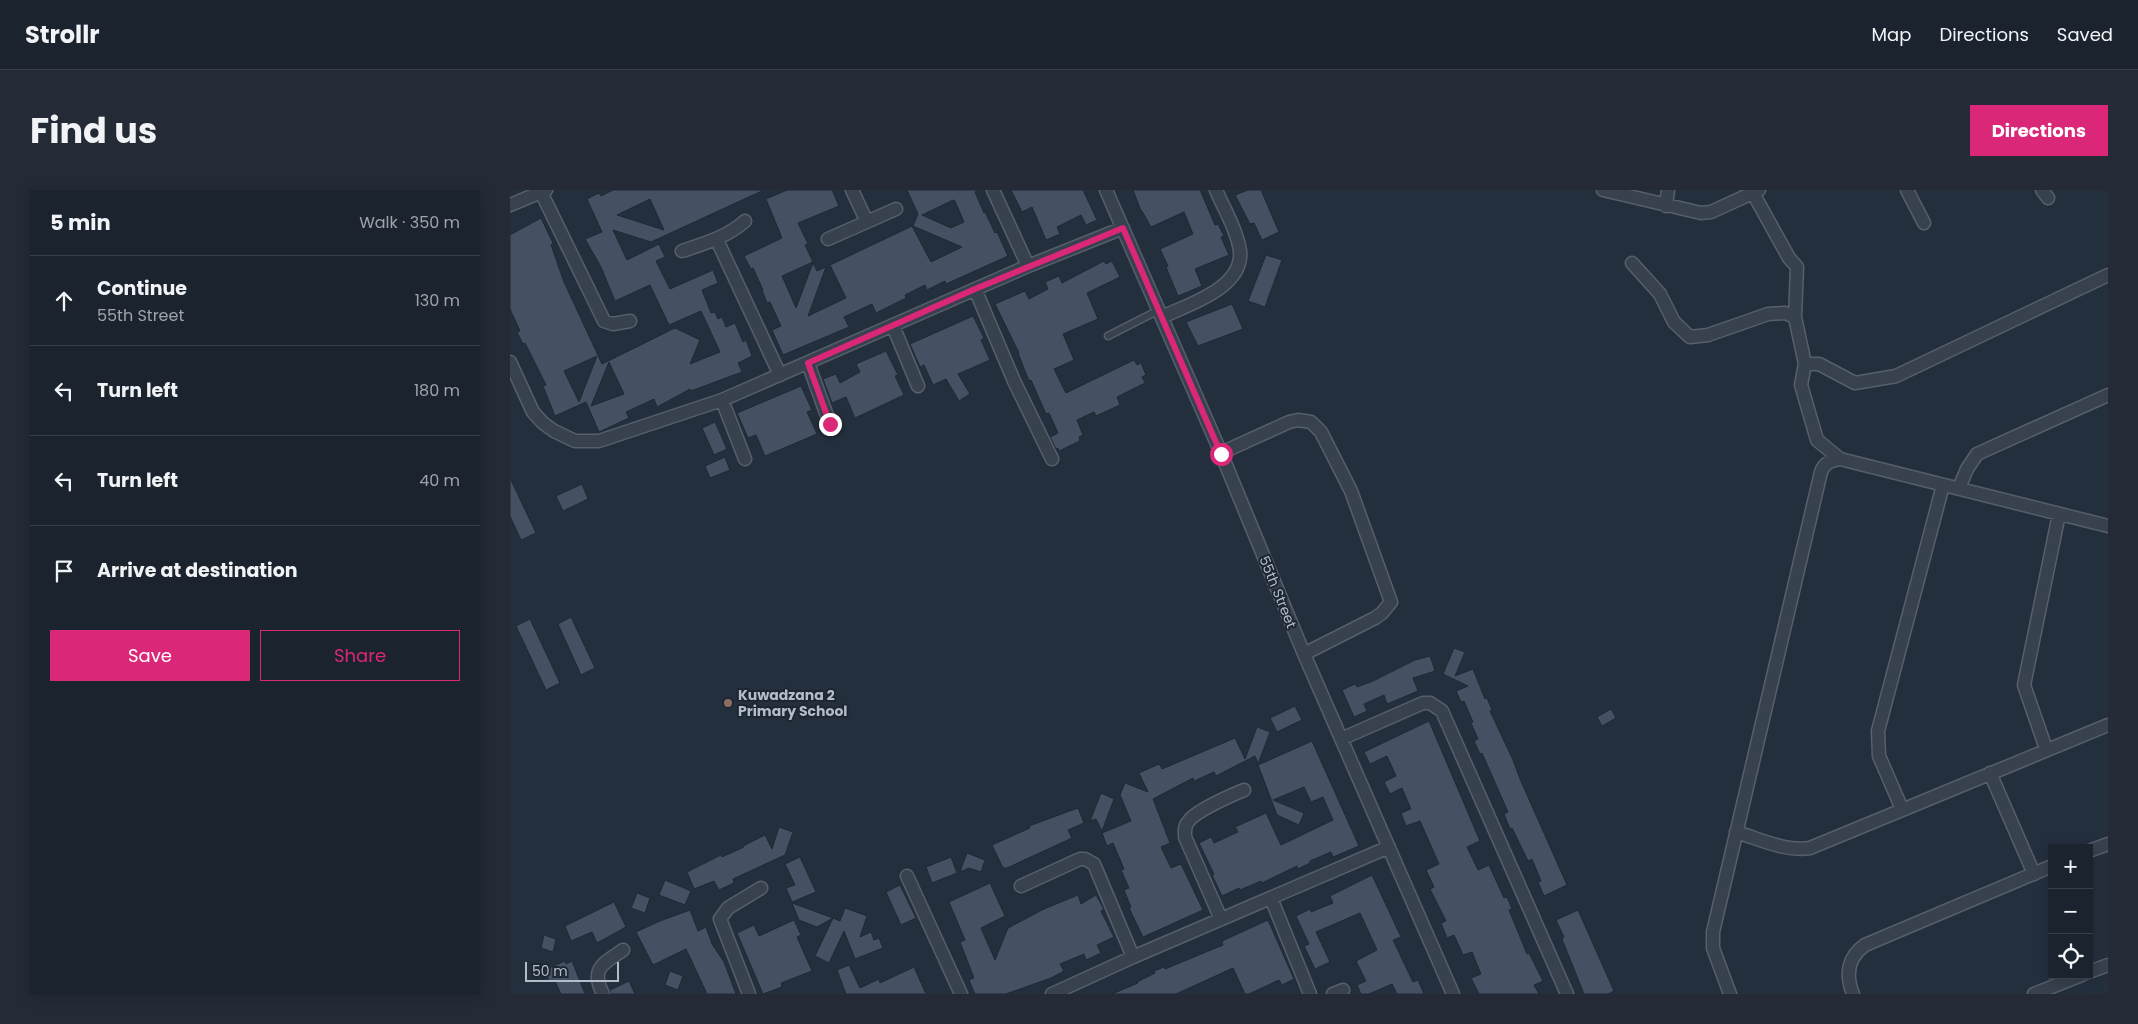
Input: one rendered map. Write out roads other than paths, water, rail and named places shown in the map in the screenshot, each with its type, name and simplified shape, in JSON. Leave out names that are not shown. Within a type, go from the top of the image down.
[{"type":"street","points":[[852,190],[867,222]]},
{"type":"street","points":[[994,190],[1028,266]]},
{"type":"street","name":"55th Street","points":[[1106,190],[1221,454],[1304,654],[1453,994]]},
{"type":"street","points":[[1160,313],[1213,294],[1238,268],[1240,253],[1237,238],[1216,190]]},
{"type":"street","points":[[1603,190],[1701,213],[1711,212],[1756,191],[1790,258],[1797,267],[1795,317],[1805,364],[1800,385],[1817,440],[1840,459],[2108,526]]},
{"type":"street","points":[[1666,206],[1668,190]]},
{"type":"street","points":[[1907,190],[1924,223]]},
{"type":"street","points":[[510,206],[544,191],[604,321],[613,324],[630,321]]},
{"type":"street","points":[[828,239],[896,209]]},
{"type":"street","points":[[682,250],[717,240],[734,231],[745,220]]},
{"type":"street","points":[[510,362],[533,412],[554,431],[575,440],[599,441],[722,400],[1028,266],[1123,228]]},
{"type":"street","points":[[717,240],[780,375]]},
{"type":"street","points":[[1632,263],[1660,294],[1674,322],[1690,337],[1708,335],[1768,314],[1785,313],[1795,317]]},
{"type":"street","points":[[1805,364],[1819,364],[1855,383],[1896,376],[2108,275]]},
{"type":"street","points":[[975,289],[1014,380],[1052,460]]},
{"type":"street","points":[[893,326],[918,386]]},
{"type":"street","points":[[808,363],[830,424]]},
{"type":"street","points":[[1959,488],[1967,469],[1977,454],[2108,395]]},
{"type":"street","points":[[722,400],[745,460]]},
{"type":"street","points":[[1221,454],[1289,422],[1305,420],[1311,422],[1321,432],[1351,491],[1390,602],[1382,613],[1375,618],[1304,654]]},
{"type":"street","points":[[1730,994],[1713,948],[1713,932],[1821,472],[1828,462],[1840,459]]},
{"type":"street","points":[[1902,809],[1879,756],[1878,731],[1942,485]]},
{"type":"street","points":[[2046,749],[2024,685],[2059,514]]},
{"type":"street","points":[[1341,739],[1423,703],[1430,703],[1442,711],[1567,994]]},
{"type":"street","points":[[1736,832],[1798,850],[1810,848],[2108,724]]},
{"type":"street","points":[[1990,773],[2034,874]]},
{"type":"street","points":[[1221,919],[1186,837],[1185,827],[1189,819],[1244,790]]},
{"type":"street","points":[[2093,850],[2108,844]]},
{"type":"street","points":[[1058,993],[1133,957],[1389,847]]},
{"type":"street","points":[[1021,886],[1080,859],[1090,861],[1094,864],[1133,957]]},
{"type":"street","points":[[1853,994],[1848,976],[1850,960],[1865,945],[2048,868]]},
{"type":"street","points":[[908,876],[961,994]]},
{"type":"street","points":[[749,994],[720,919],[728,908],[761,888]]},
{"type":"street","points":[[1271,898],[1310,994]]},
{"type":"street","points":[[603,994],[598,984],[598,970],[623,950]]},
{"type":"street","points":[[2093,971],[2108,965]]},
{"type":"street","points":[[2034,994],[2072,979]]},
{"type":"lane","points":[[1108,336],[1160,313]]},
{"type":"place","name":"Kuwadzana 2 Primary School","points":[[728,703]]}]
